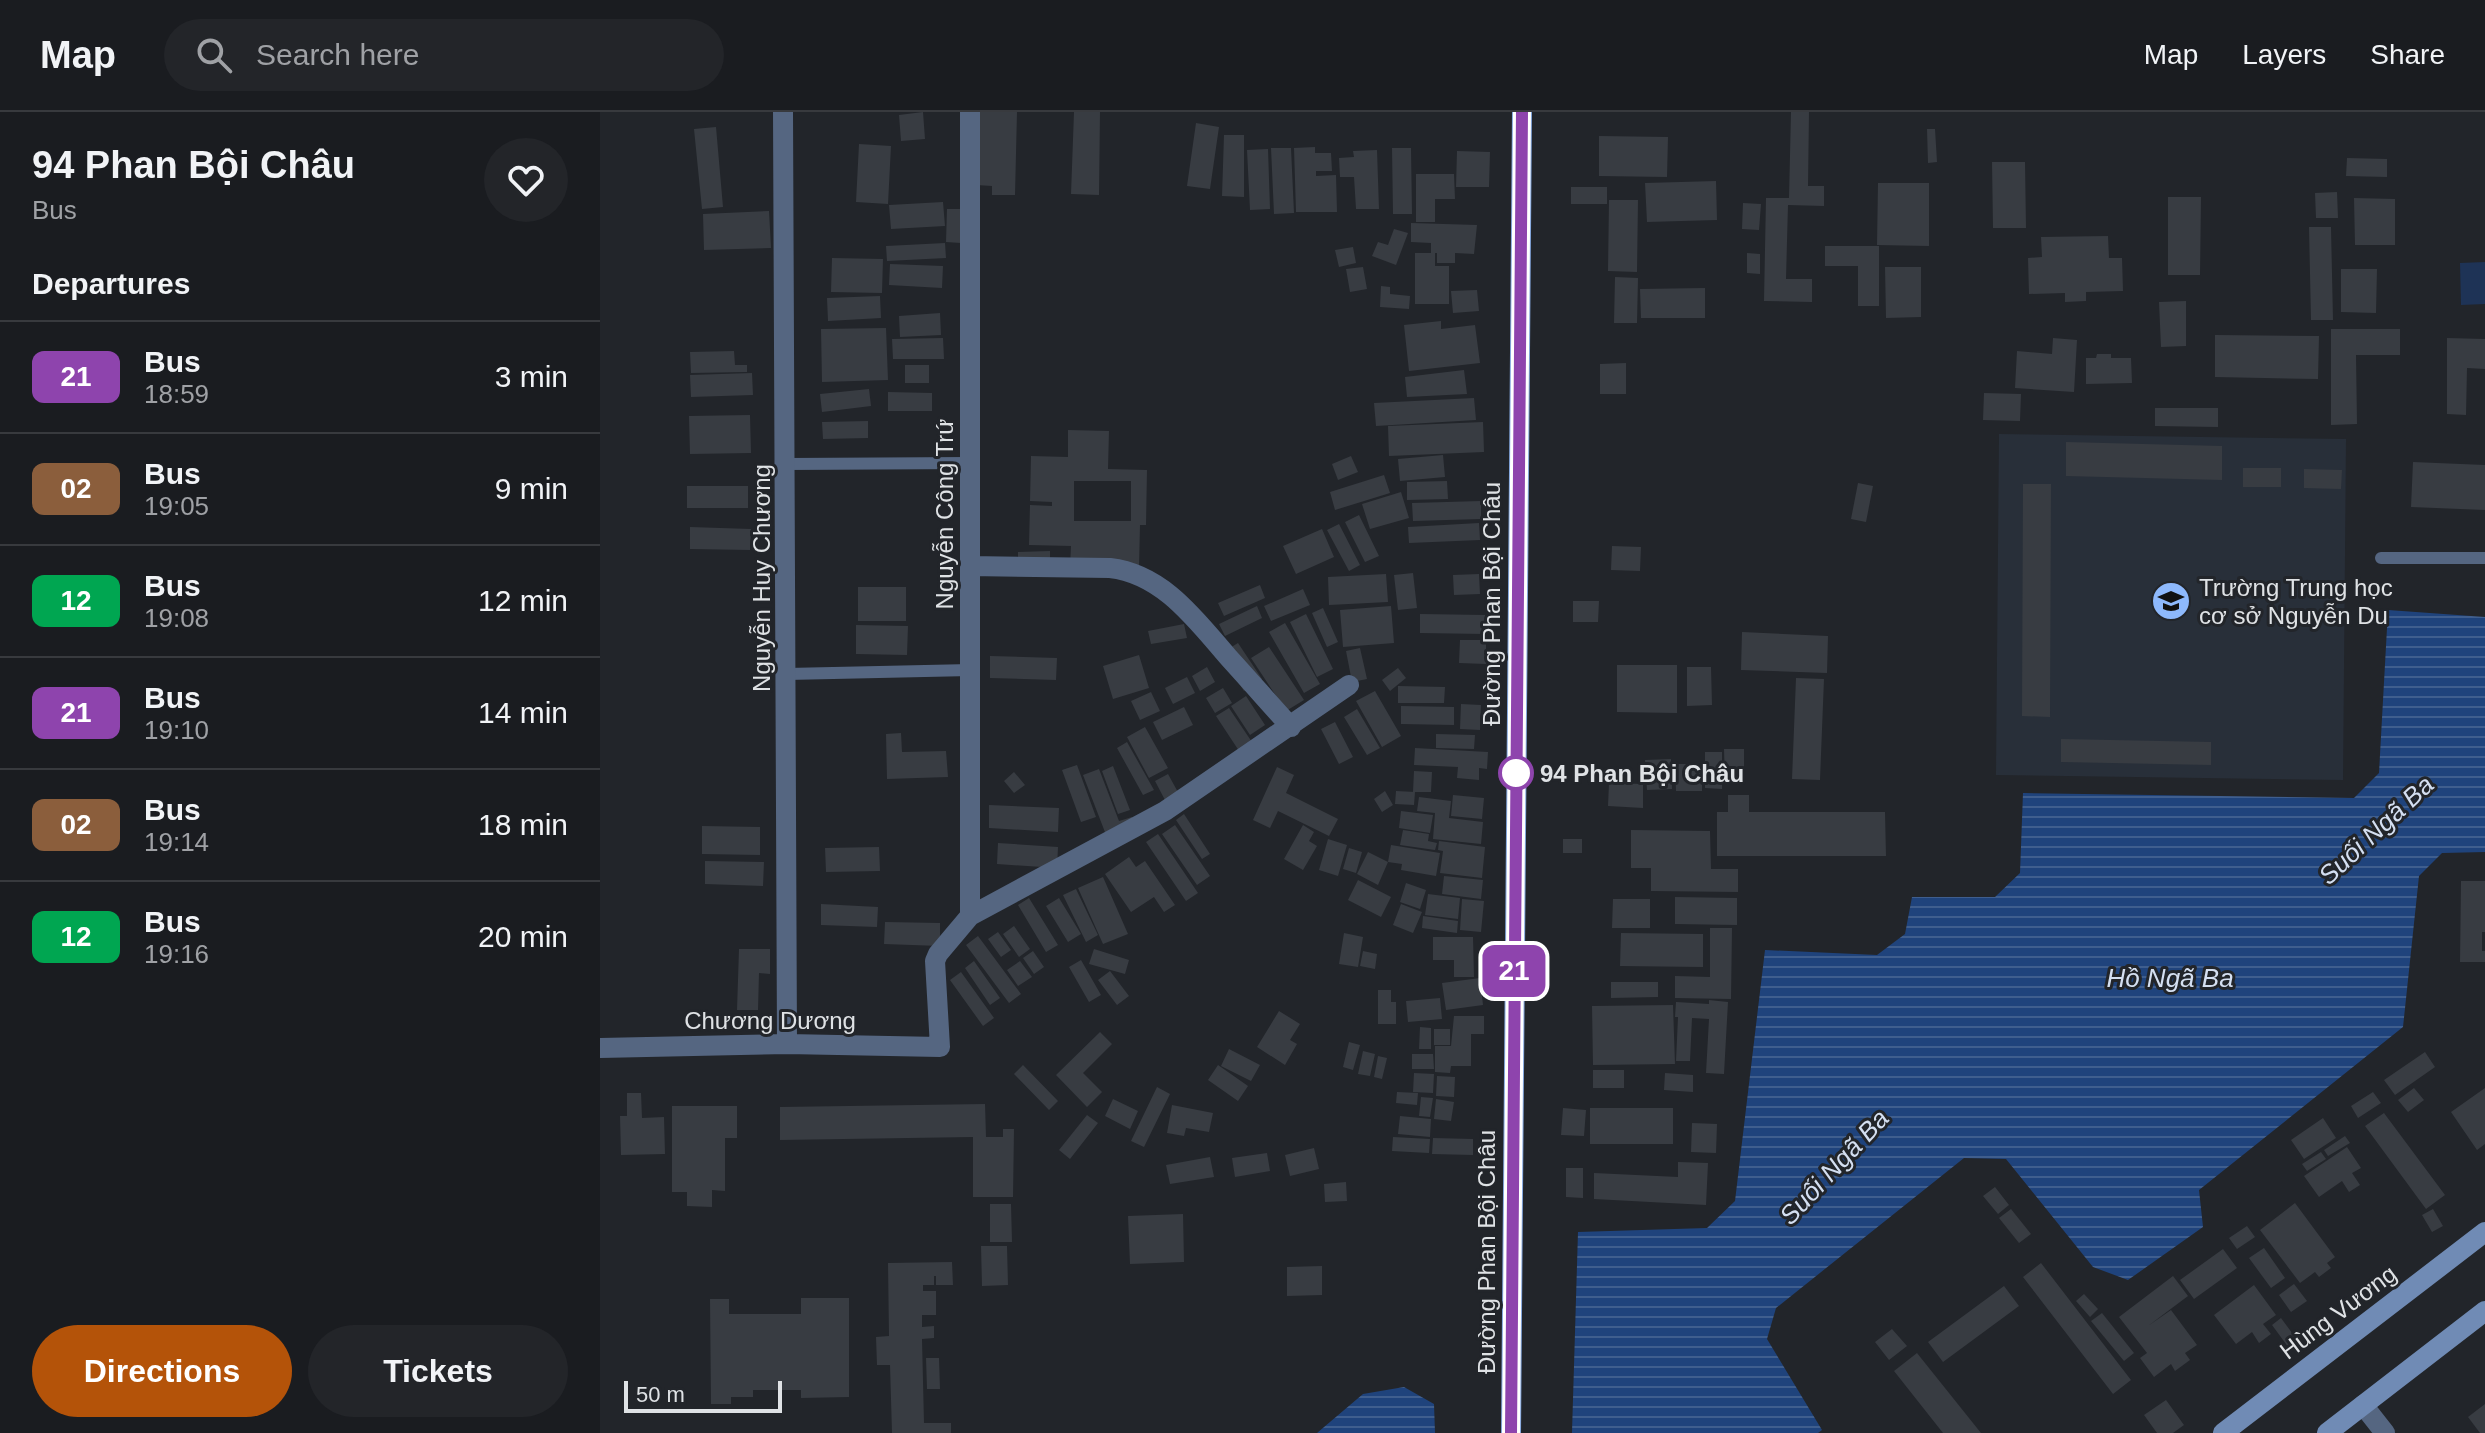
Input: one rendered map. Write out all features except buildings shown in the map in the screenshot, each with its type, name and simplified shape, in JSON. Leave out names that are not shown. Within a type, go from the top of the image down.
[{"type":"main road","name":"Đường Phan Bội Châu","points":[[1511,1433],[1522,112]]},
{"type":"main road","name":"Hùng Vương","points":[[2223,1433],[2485,1232]]},
{"type":"main road","points":[[2327,1433],[2485,1311]]},
{"type":"street","name":"Nguyễn Huy Chương","points":[[783,112],[787,1044]]},
{"type":"street","name":"Nguyễn Công Trứ","points":[[970,112],[970,916]]},
{"type":"street","points":[[970,566],[1124,569],[1181,603],[1291,727]]},
{"type":"street","points":[[970,916],[1165,811],[1349,685]]},
{"type":"street","name":"Chương Dương","points":[[600,1048],[787,1044],[940,1047],[935,961],[970,916]]},
{"type":"street","points":[[2363,1405],[2385,1433]]},
{"type":"lane","points":[[786,464],[970,463]]},
{"type":"lane","points":[[2381,558],[2485,558]]},
{"type":"lane","points":[[787,674],[971,670]]},
{"type":"shaded area","points":[[2485,262],[2485,304],[2461,305],[2460,263]]},
{"type":"shaded area","name":"Trường Trung học cơ sở Nguyễn Du","points":[[1999,434],[2346,439],[2343,780],[1996,775]]},
{"type":"water","name":"Hồ Ngã Ba","points":[[2388,610],[2485,617],[2485,852],[2442,853],[2419,876],[2403,1027],[2199,1190],[2203,1227],[2128,1280],[2093,1267],[2006,1159],[1964,1158],[1776,1308],[1767,1339],[1822,1430],[1818,1433],[1572,1433],[1578,1232],[1707,1228],[1735,1201],[1765,950],[1877,955],[1905,934],[1912,897],[1995,897],[2020,873],[2023,793],[2354,798],[2379,773]]},
{"type":"water","points":[[1404,1387],[1434,1404],[1435,1433],[1317,1433],[1363,1394]]},
{"type":"bus line","name":"21","points":[[1511,1433],[1522,112]]},
{"type":"place","name":"Trường Trung học cơ sở Nguyễn Du","points":[[2171,601]]},
{"type":"place","name":"94 Phan Bội Châu","points":[[1516,773]]},
{"type":"water label","name":"Suối Ngã Ba","points":[[2376,830]]},
{"type":"water label","name":"Suối Ngã Ba","points":[[1834,1167]]}]
